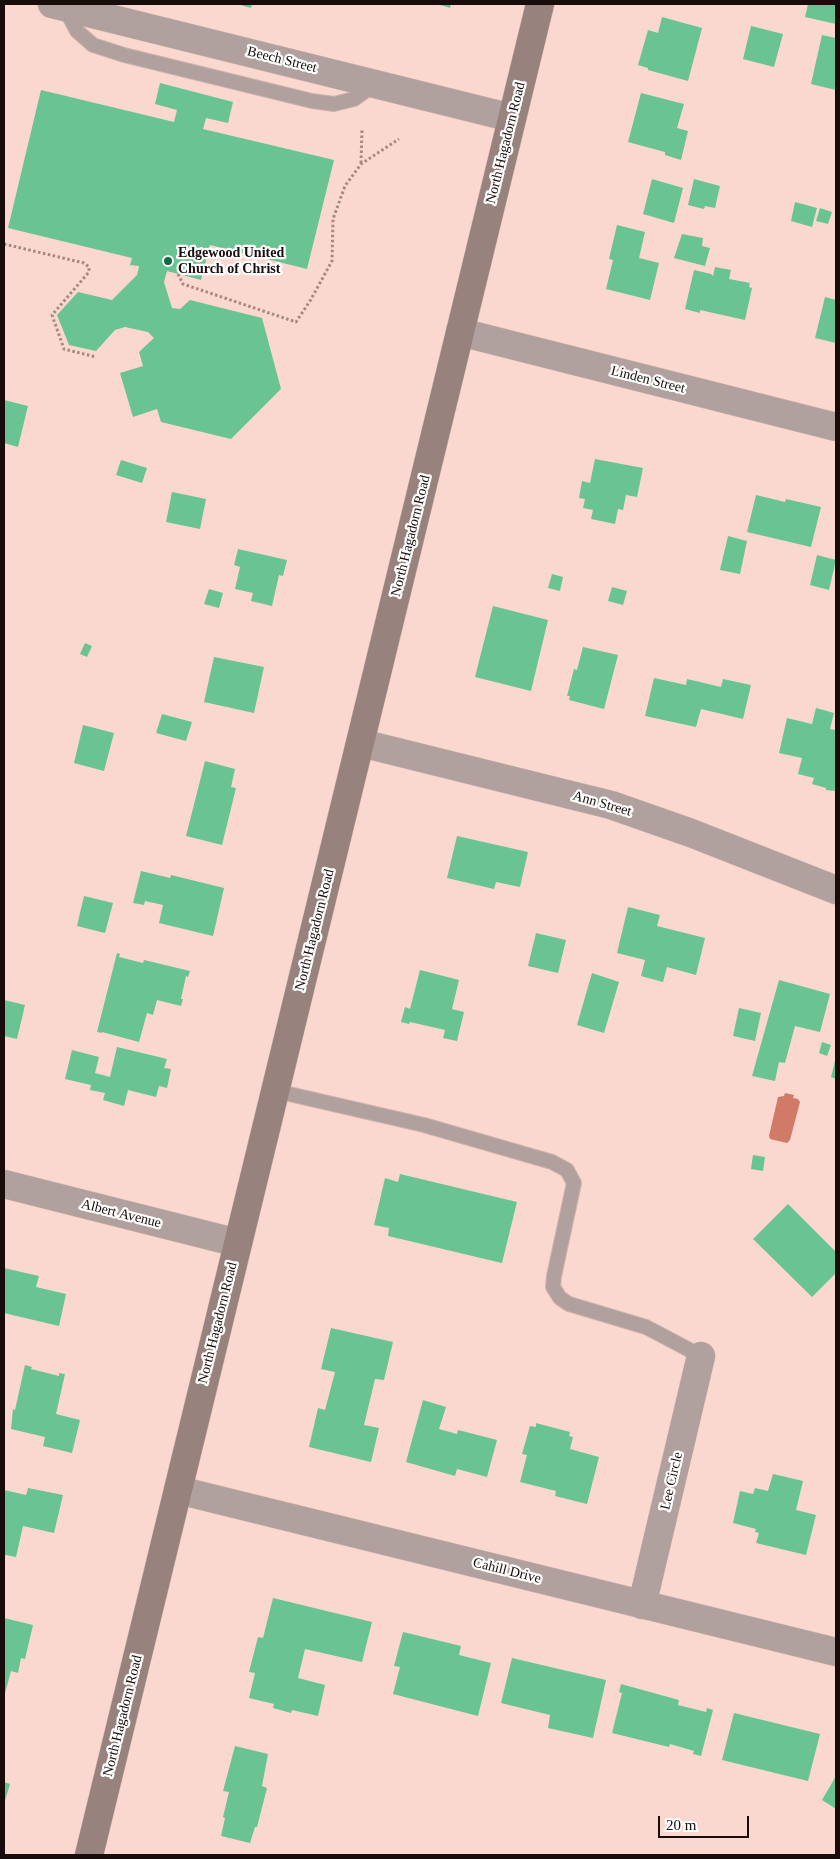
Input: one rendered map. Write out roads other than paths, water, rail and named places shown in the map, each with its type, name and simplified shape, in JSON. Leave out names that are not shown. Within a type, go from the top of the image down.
[{"type":"street","name":"North Hagadorn Road","points":[[89,1855],[540,4]]},
{"type":"street","name":"Beech Street","points":[[60,5],[512,118]]},
{"type":"street","name":"Linden Street","points":[[460,332],[836,427]]},
{"type":"street","name":"Ann Street","points":[[361,743],[611,805],[691,833],[836,890]]},
{"type":"street","name":"Albert Avenue","points":[[4,1184],[238,1242]]},
{"type":"street","name":"Lee Circle","points":[[642,1605],[701,1356]]},
{"type":"street","name":"Cahill Drive","points":[[178,1490],[836,1652]]},
{"type":"lane","points":[[276,1091],[424,1125],[552,1162],[567,1170],[574,1183],[554,1276],[553,1287],[560,1298],[570,1304],[646,1327],[701,1356]]},
{"type":"place","name":"Edgewood United Church of Christ","points":[[168,261]]}]
